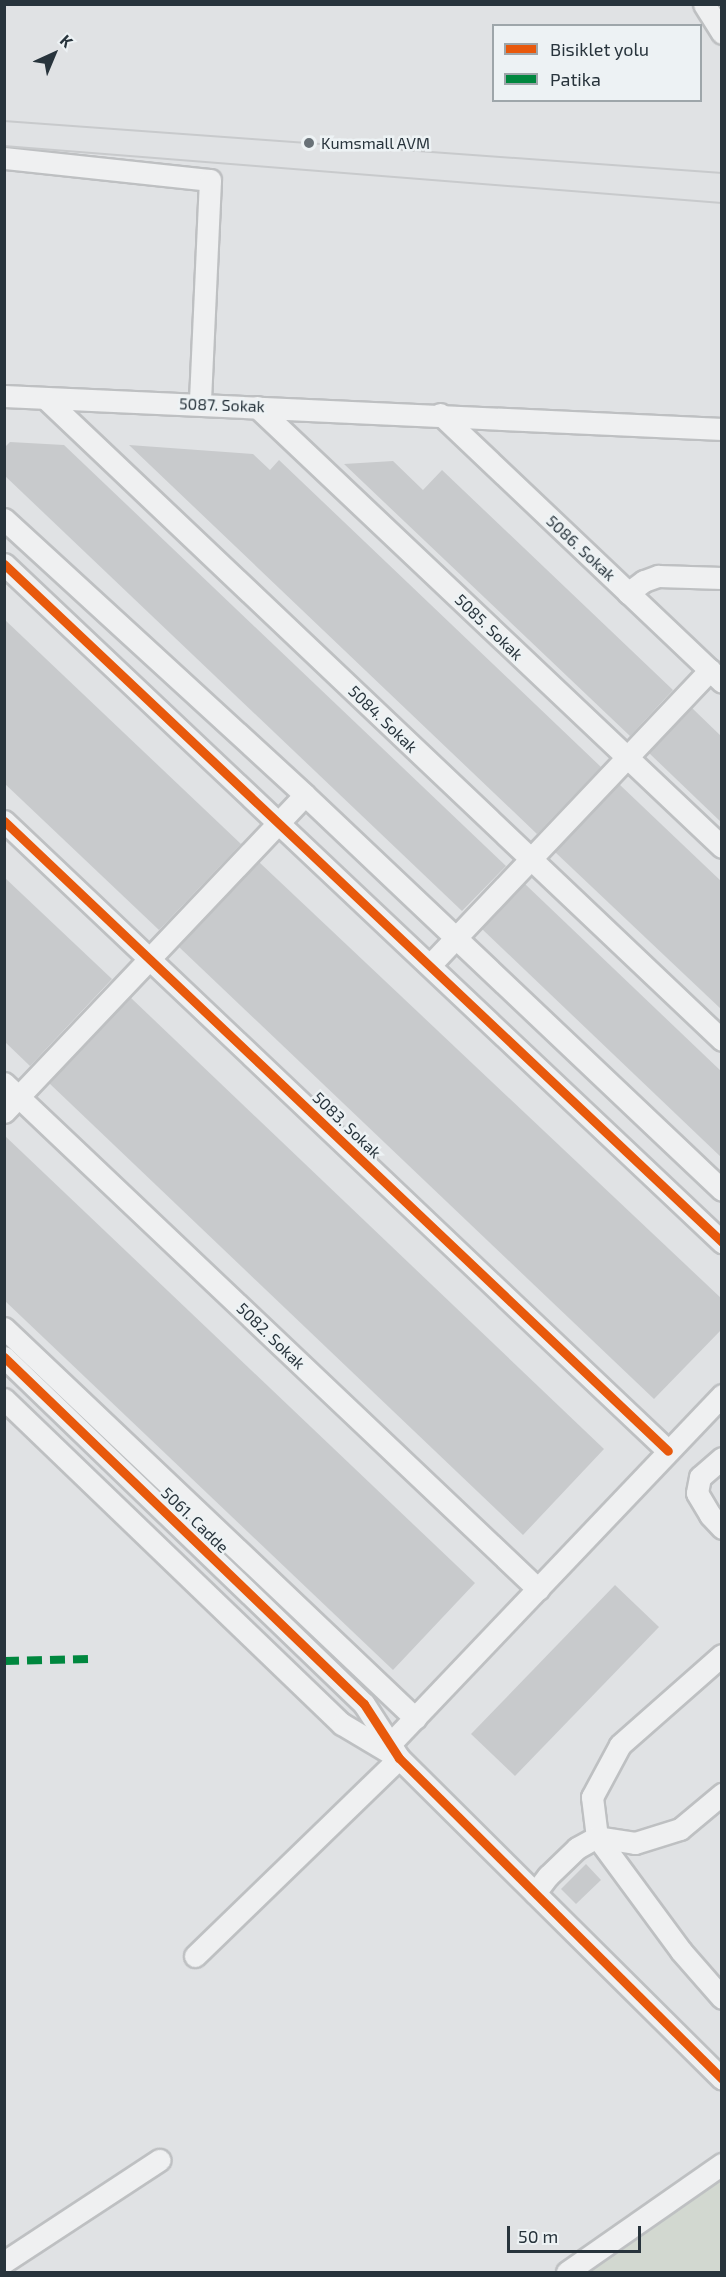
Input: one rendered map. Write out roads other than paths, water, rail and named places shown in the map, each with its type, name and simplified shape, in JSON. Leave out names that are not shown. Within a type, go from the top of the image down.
[{"type":"street","points":[[704,4],[722,33]]},
{"type":"street","points":[[4,158],[210,180],[200,404]]},
{"type":"street","name":"5087. Sokak","points":[[4,396],[440,414],[722,429]]},
{"type":"street","name":"5084. Sokak","points":[[45,398],[722,1040]]},
{"type":"street","name":"5085. Sokak","points":[[257,407],[722,847]]},
{"type":"street","name":"5086. Sokak","points":[[440,414],[716,676]]},
{"type":"street","points":[[4,519],[305,795],[722,1190]]},
{"type":"street","points":[[4,564],[722,1242]]},
{"type":"street","points":[[628,593],[644,581],[658,576],[722,578]]},
{"type":"street","points":[[430,965],[627,758],[716,676]]},
{"type":"street","points":[[9,1097],[150,959],[305,795]]},
{"type":"street","name":"5083. Sokak","points":[[4,821],[668,1451]]},
{"type":"street","name":"5082. Sokak","points":[[9,1097],[538,1589]]},
{"type":"street","points":[[4,1328],[415,1718]]},
{"type":"street","name":"5061. Cadde","points":[[4,1357],[364,1704],[395,1751]]},
{"type":"street","points":[[195,1956],[395,1751],[415,1718],[722,1395]]},
{"type":"street","points":[[4,1399],[342,1724],[395,1751],[722,2079]]},
{"type":"street","points":[[722,1458],[700,1477],[697,1493],[710,1515],[722,1527]]},
{"type":"street","points":[[722,1655],[620,1745],[592,1797],[597,1837],[681,1951],[722,1998]]},
{"type":"street","points":[[535,1893],[577,1848],[597,1837],[635,1843],[680,1829],[718,1804]]},
{"type":"street","points":[[4,2262],[159,2160]]},
{"type":"street","points":[[567,2272],[722,2164]]},
{"type":"tram line","points":[[4,121],[722,173]]},
{"type":"tram line","points":[[4,146],[722,203]]},
{"type":"place","name":"Kumsmall AVM","points":[[309,143]]}]
